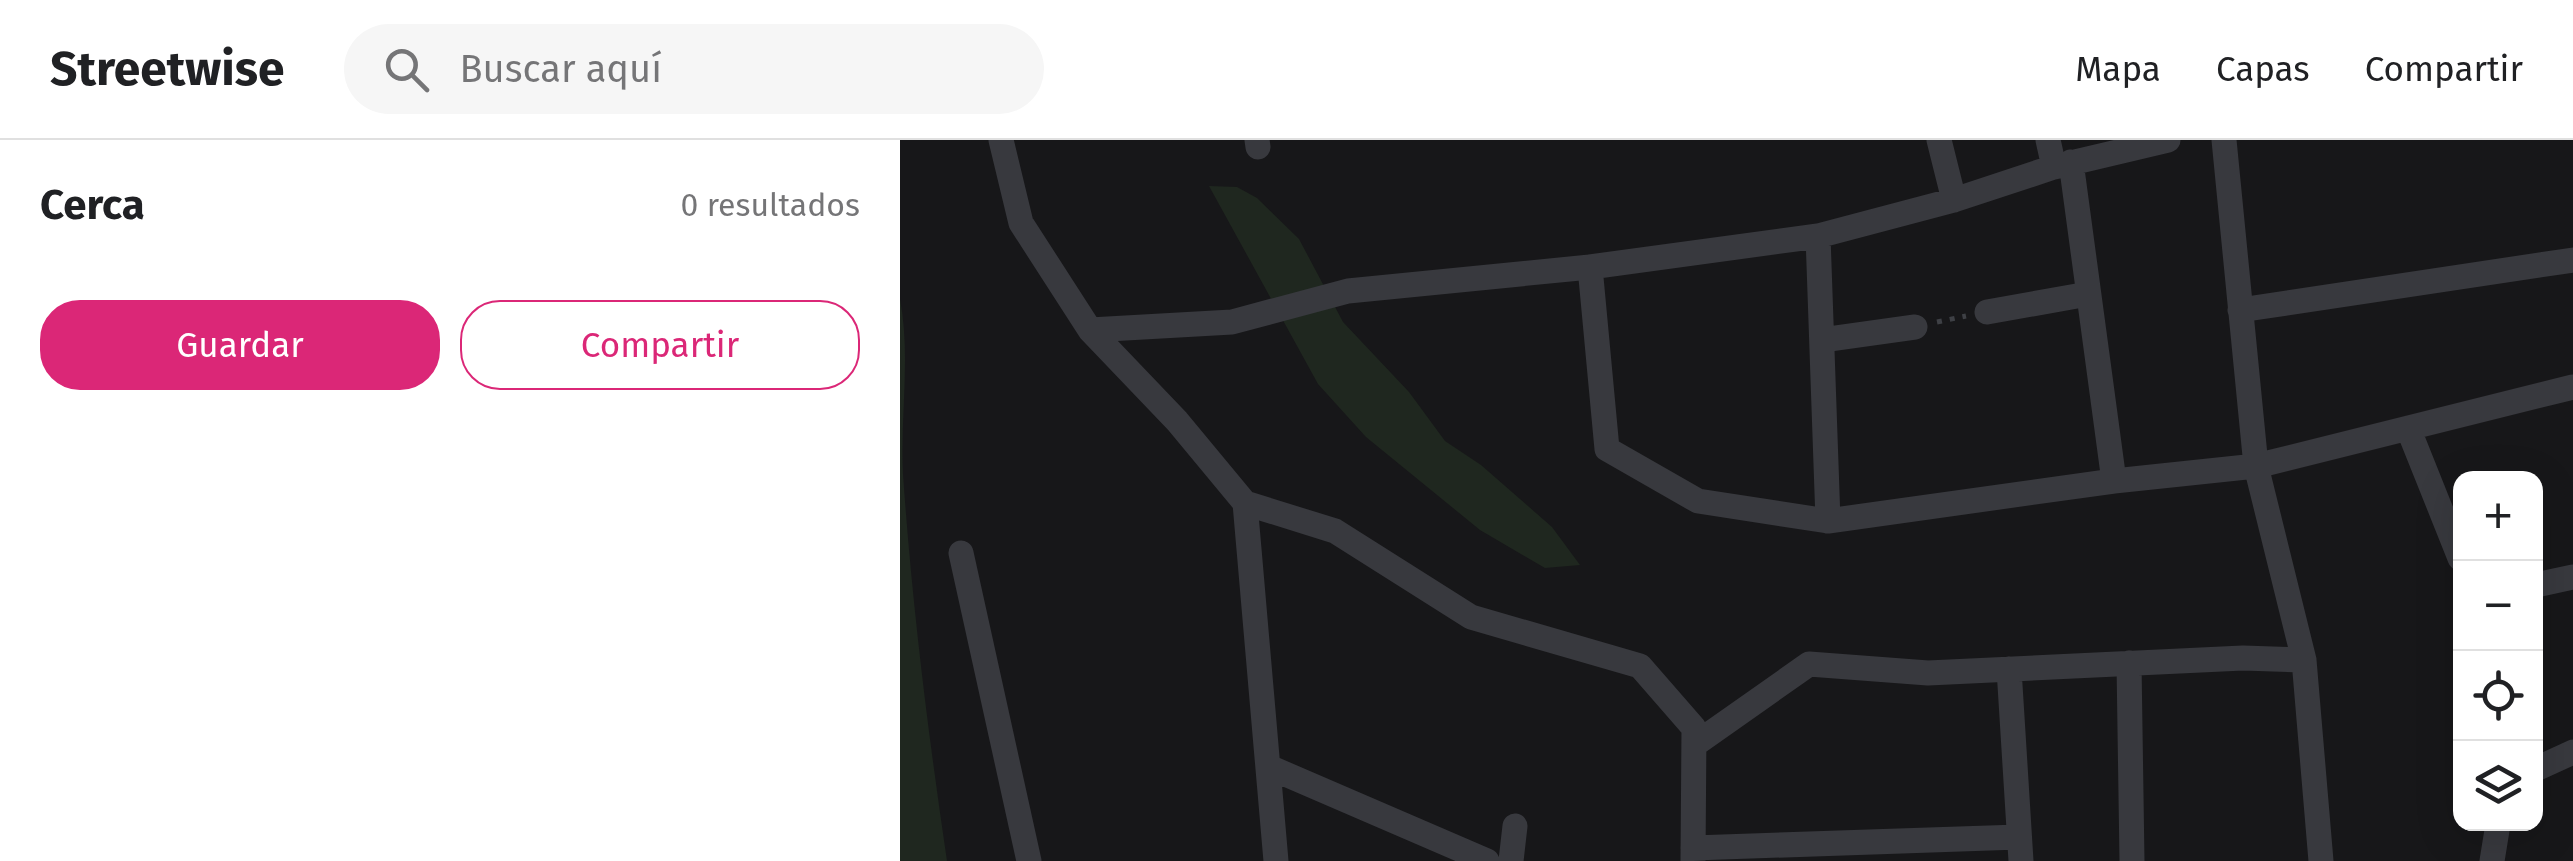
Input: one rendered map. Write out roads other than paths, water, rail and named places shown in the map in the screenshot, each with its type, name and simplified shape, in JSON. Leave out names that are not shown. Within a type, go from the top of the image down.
[{"type":"street","points":[[1001,140],[1021,223],[1090,330],[1177,421],[1245,503],[1335,530],[1471,617],[1640,666],[1694,728],[1693,854],[2020,849],[2008,669]]},
{"type":"street","points":[[1939,140],[1954,200]]},
{"type":"street","points":[[2048,140],[2062,165],[2088,294],[2114,481]]},
{"type":"street","points":[[1090,330],[1232,322],[1348,291],[1590,267],[1818,236],[1954,200],[2062,165],[2168,140]]},
{"type":"street","points":[[2224,140],[2256,466],[2304,660],[2321,861]]},
{"type":"street","points":[[1818,236],[1828,521]]},
{"type":"street","points":[[2240,310],[2573,260]]},
{"type":"street","points":[[1590,267],[1607,449],[1698,502],[1828,521],[2114,481],[2256,466],[2573,387]]},
{"type":"street","points":[[1987,312],[2088,294]]},
{"type":"street","points":[[1822,340],[1914,326]]},
{"type":"street","points":[[2408,428],[2453,540]]},
{"type":"street","points":[[1245,503],[1276,861]]},
{"type":"street","points":[[961,553],[1030,861]]},
{"type":"street","points":[[2543,583],[2573,577]]},
{"type":"street","points":[[1694,745],[1809,664],[1928,672],[2243,658],[2304,660]]},
{"type":"street","points":[[2129,663],[2132,861]]},
{"type":"street","points":[[2543,766],[2573,752]]},
{"type":"street","points":[[1269,767],[1487,861]]},
{"type":"street","points":[[1511,861],[1514,826]]},
{"type":"street","points":[[2492,861],[2497,831]]}]
